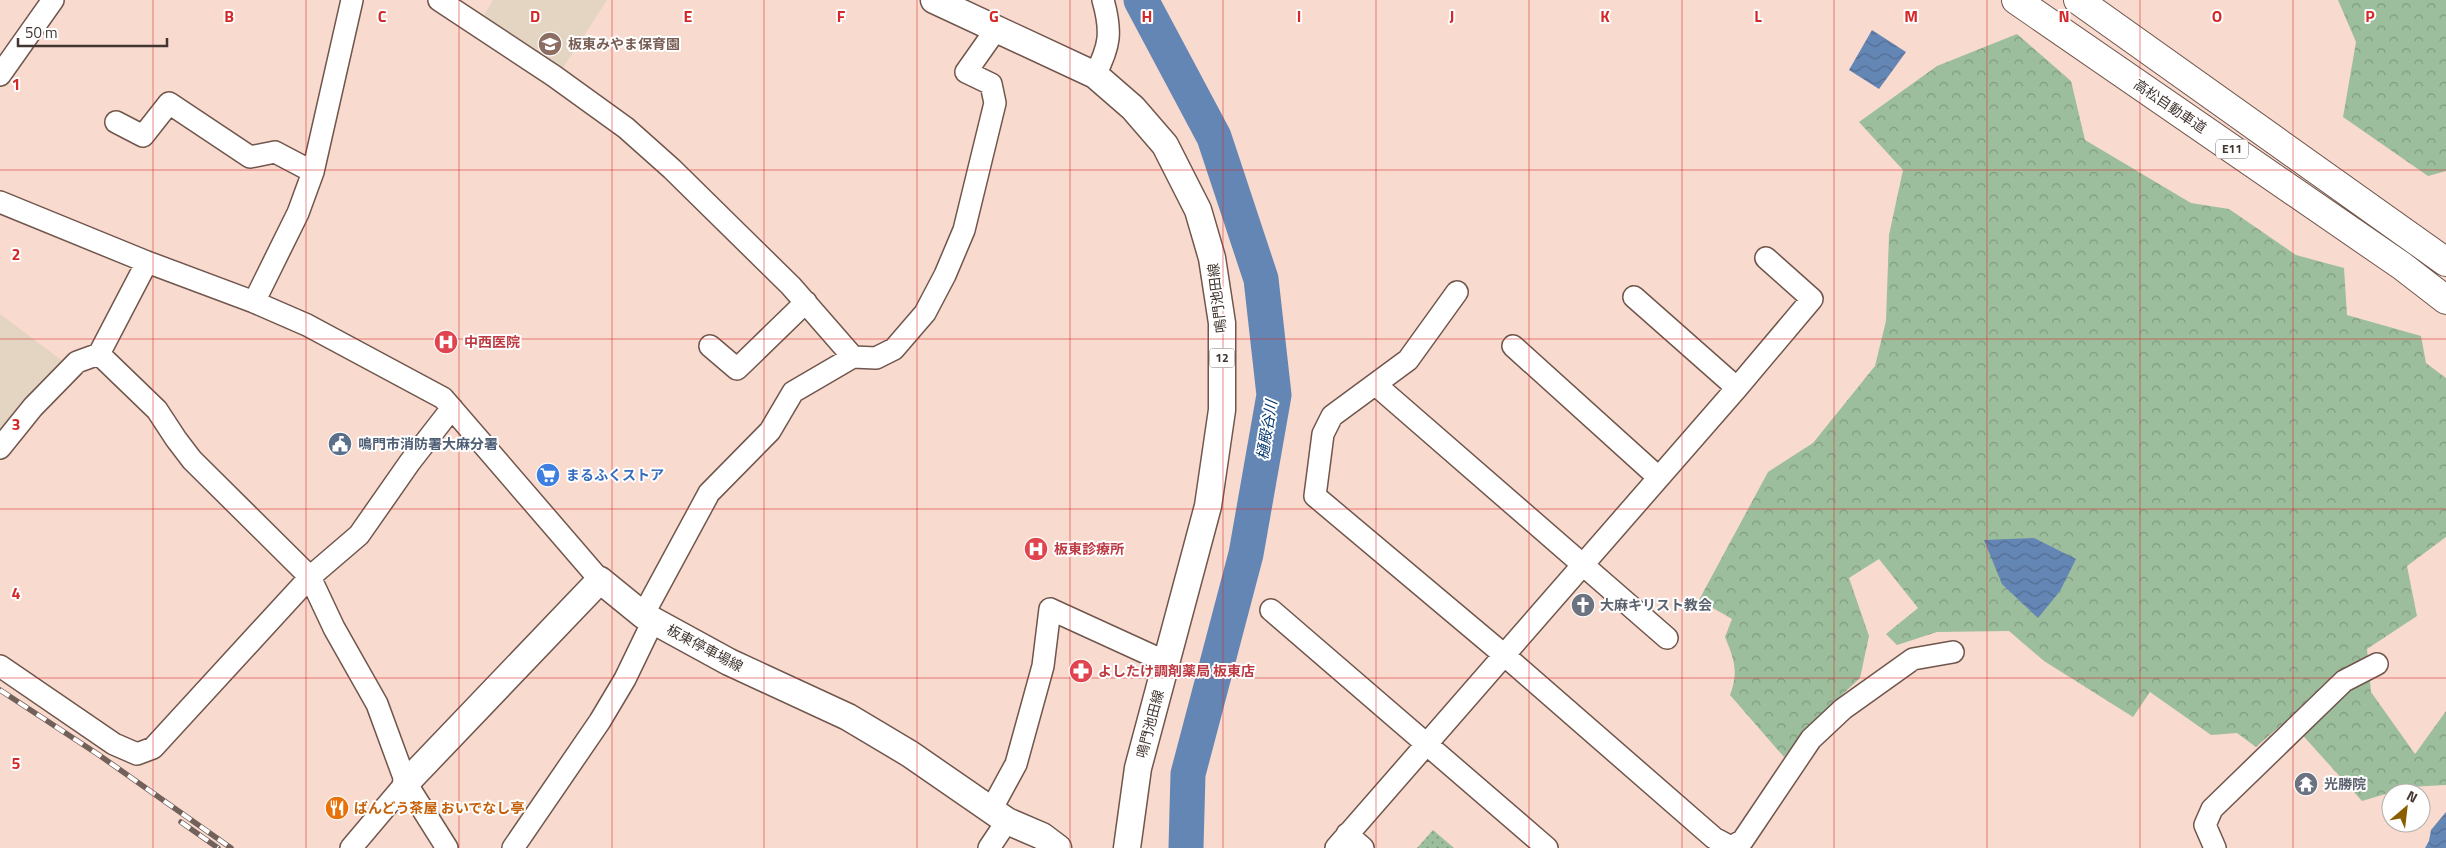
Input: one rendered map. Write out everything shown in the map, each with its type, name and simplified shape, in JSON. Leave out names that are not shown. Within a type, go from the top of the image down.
[{"type":"highway","name":"高松自動車道","points":[[2016,0],[2402,266],[2446,300]]},
{"type":"highway","name":"E11","points":[[2078,0],[2446,262]]},
{"type":"main road","name":"鳴門池田線","points":[[934,0],[1095,75],[1133,108],[1166,145],[1198,210],[1212,258],[1222,323],[1222,410],[1208,506],[1138,768],[1127,848]]},
{"type":"main road","name":"板東停車場線","points":[[600,580],[648,618],[729,662],[848,717],[910,754],[999,815],[1042,836],[1058,848]]},
{"type":"main road","points":[[406,783],[600,580]]},
{"type":"street","points":[[0,75],[52,0]]},
{"type":"street","points":[[254,302],[298,213],[313,172],[352,0]]},
{"type":"street","points":[[439,0],[554,76],[626,128],[672,169],[806,302],[853,357]]},
{"type":"street","points":[[1095,75],[1103,59],[1110,33],[1103,0]]},
{"type":"street","points":[[513,848],[600,722],[625,679],[648,618],[709,493],[770,431],[793,392],[853,357],[876,358],[894,349],[924,313],[945,275],[964,230],[995,103],[991,84],[966,72],[997,28]]},
{"type":"street","points":[[116,122],[143,136],[169,103],[250,157],[276,152],[313,172]]},
{"type":"street","points":[[0,202],[146,262],[254,302],[316,329],[442,398],[600,580]]},
{"type":"street","points":[[1364,848],[1342,841],[1503,654],[1737,388],[1812,299],[1766,258]]},
{"type":"street","points":[[0,448],[33,407],[76,362],[99,354],[146,262]]},
{"type":"street","points":[[1456,292],[1408,360],[1332,416],[1323,434],[1316,496],[1503,654],[1714,838],[1731,847],[1743,840],[1811,739],[1844,709],[1913,659],[1953,652]]},
{"type":"street","points":[[1634,297],[1737,388]]},
{"type":"street","points":[[710,346],[736,369],[806,302]]},
{"type":"street","points":[[1513,346],[1658,478]]},
{"type":"street","points":[[99,354],[157,410],[176,440],[192,460],[310,577],[334,628],[377,704],[406,783],[447,848]]},
{"type":"street","points":[[1376,385],[1667,638]]},
{"type":"street","points":[[0,666],[114,744],[136,754],[153,748],[310,577],[359,535],[410,462],[452,408]]},
{"type":"street","points":[[989,848],[1016,764],[1044,666],[1050,609],[1166,662]]},
{"type":"street","points":[[1271,610],[1547,848]]},
{"type":"street","points":[[2215,848],[2205,825],[2212,809],[2344,681],[2376,664]]},
{"type":"street","points":[[351,848],[406,783]]},
{"type":"shaded area","name":"板東みやま保育園","points":[[493,0],[607,0],[561,71],[483,17]]},
{"type":"shaded area","points":[[0,314],[64,362],[0,437]]},
{"type":"green space","points":[[2338,0],[2446,0],[2446,171],[2428,176],[2343,117],[2356,42]]},
{"type":"green space","points":[[2017,34],[2071,81],[2085,140],[2191,203],[2229,209],[2296,255],[2344,268],[2347,315],[2421,336],[2426,363],[2446,378],[2446,537],[2407,566],[2417,616],[2367,649],[2371,692],[2415,754],[2446,711],[2446,785],[2431,786],[2431,783],[2381,783],[2381,795],[2362,801],[2288,719],[2256,747],[2237,733],[2211,735],[2150,692],[2133,717],[2044,661],[2009,631],[1937,632],[1897,645],[1886,634],[1918,608],[1879,559],[1849,578],[1869,636],[1860,678],[1812,723],[1784,757],[1730,695],[1735,672],[1731,652],[1725,637],[1732,619],[1699,600],[1768,472],[1813,443],[1875,366],[1886,321],[1889,235],[1903,170],[1859,122],[1937,66]]},
{"type":"green space","points":[[1433,830],[1454,848],[1417,848]]},
{"type":"water","points":[[1872,30],[1906,52],[1879,89],[1849,70]]},
{"type":"water","points":[[2034,538],[2076,559],[2060,591],[2038,618],[2002,584],[1984,540]]},
{"type":"water","points":[[2446,812],[2446,848],[2425,848],[2429,841],[2431,830]]},
{"type":"waterway","name":"樋殿谷川","points":[[1141,0],[1214,137],[1261,279],[1274,395],[1246,554],[1188,774],[1186,848]]},
{"type":"railway","points":[[0,690],[99,755],[231,848]]},
{"type":"railway","points":[[181,822],[218,848]]},
{"type":"place","name":"板東みやま保育園","points":[[550,44]]},
{"type":"place","name":"中西医院","points":[[446,342]]},
{"type":"place","name":"鳴門市消防署大麻分署","points":[[340,444]]},
{"type":"place","name":"まるふくストア","points":[[548,475]]},
{"type":"place","name":"板東診療所","points":[[1036,549]]},
{"type":"place","name":"大麻キリスト教会","points":[[1583,605]]},
{"type":"place","name":"よしたけ調剤薬局 板東店","points":[[1081,671]]},
{"type":"place","name":"光勝院","points":[[2306,784]]},
{"type":"place","name":"ばんどう茶屋 おいでなし亭","points":[[337,808]]}]
